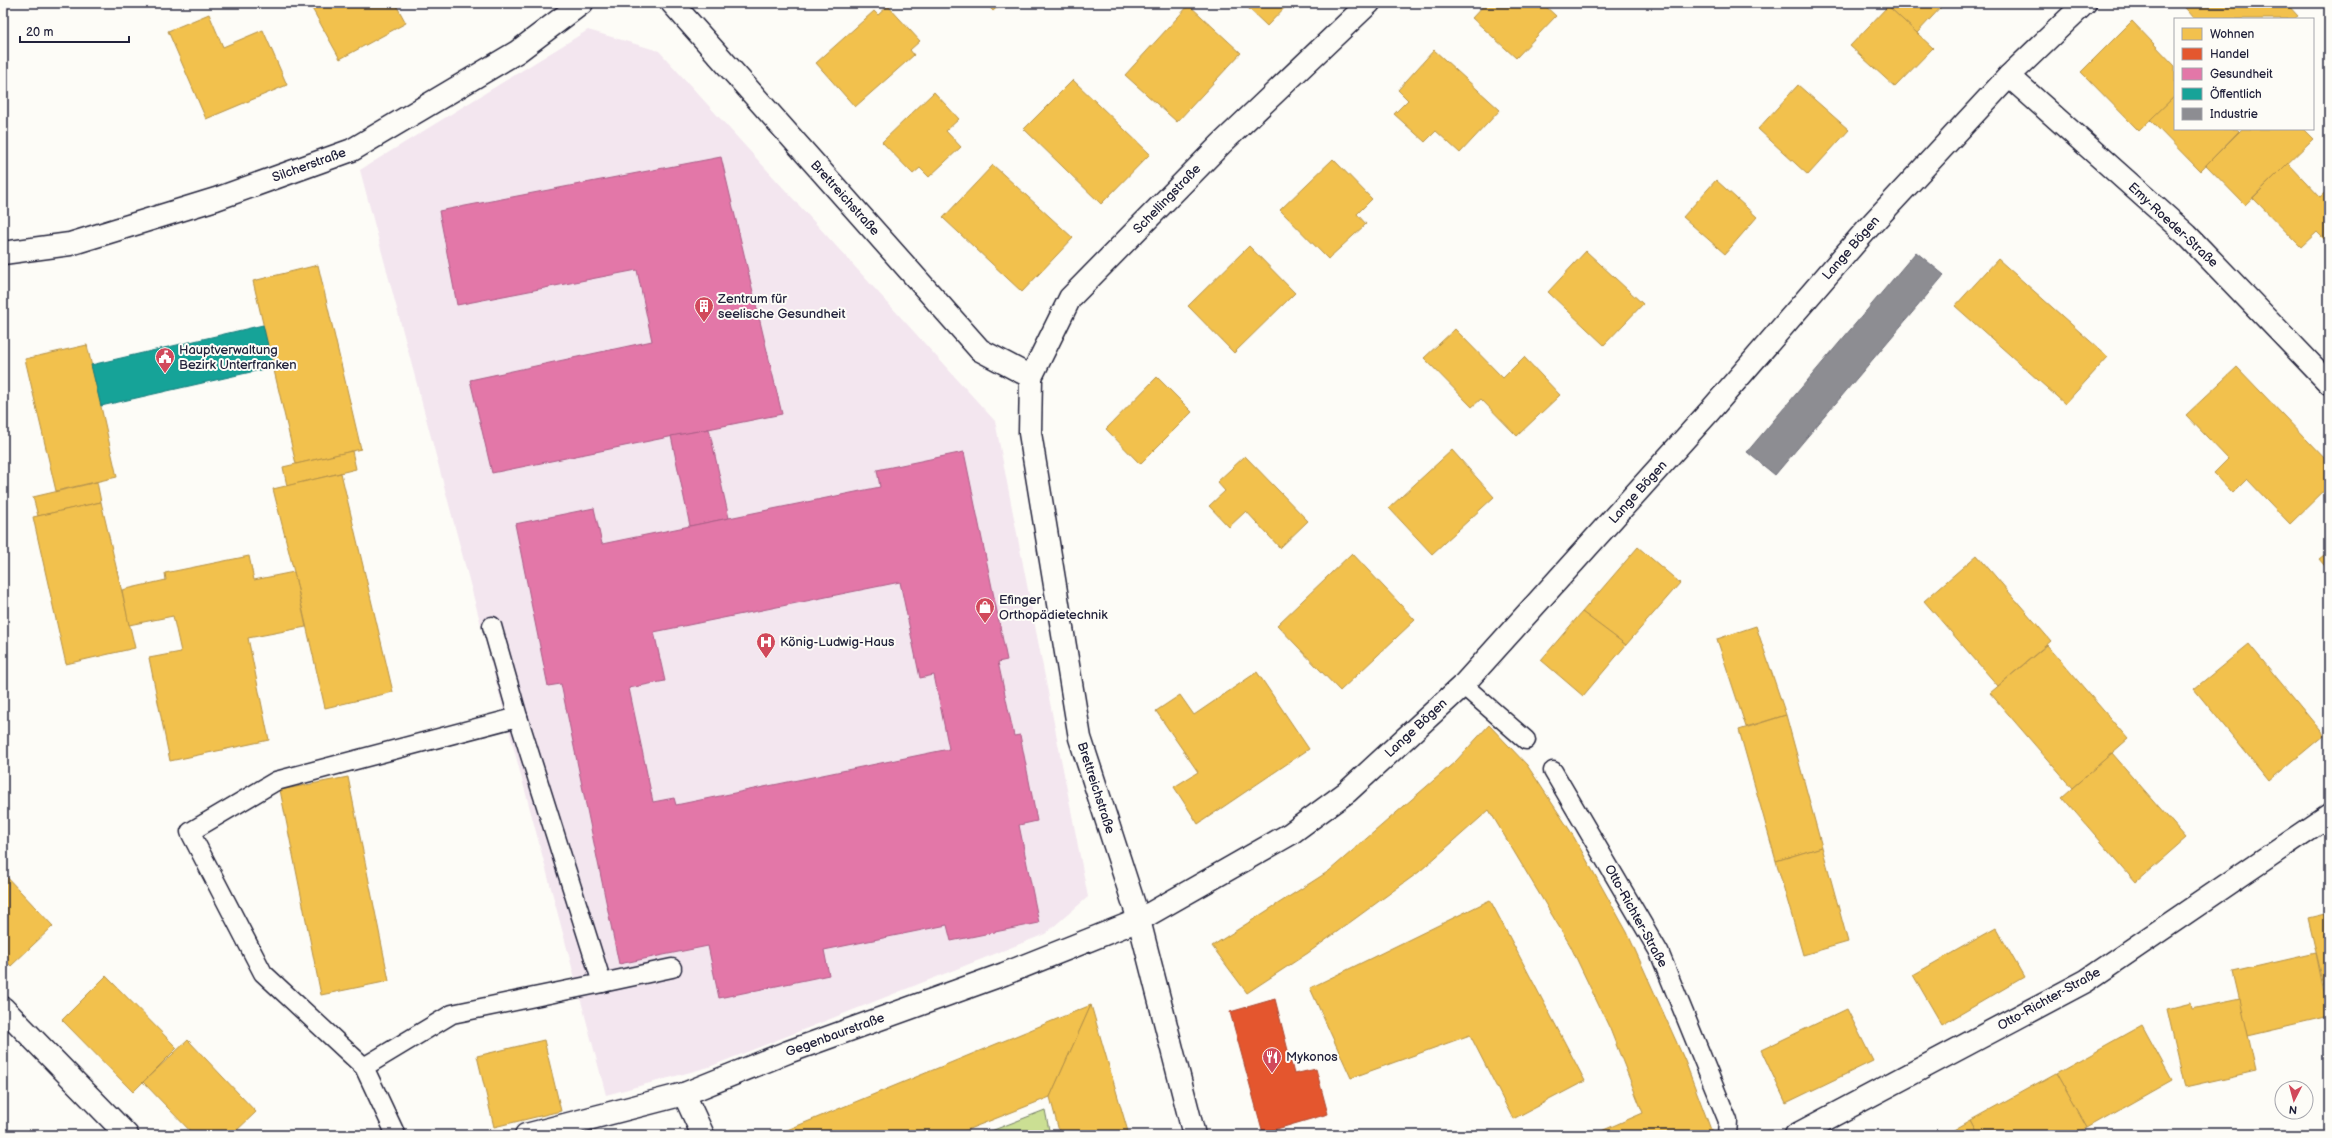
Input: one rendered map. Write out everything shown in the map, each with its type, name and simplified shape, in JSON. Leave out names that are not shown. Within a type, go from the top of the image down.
[{"type":"street","name":"Silcherstraße","points":[[3,253],[70,244],[216,199],[352,150],[517,52],[582,3]]},
{"type":"street","name":"Brettreichstraße","points":[[672,3],[980,350],[1031,377]]},
{"type":"street","name":"Schellingstraße","points":[[1030,433],[1031,377],[1070,298],[1221,144],[1370,3]]},
{"type":"street","name":"Lange Bögen","points":[[1139,920],[1290,834],[1347,792],[1463,685],[1709,412],[1868,228],[2009,76],[2085,3]]},
{"type":"street","name":"Emy-Roeder-Straße","points":[[2009,76],[2187,235],[2329,383]]},
{"type":"street","name":"Brettreichstraße","points":[[1030,433],[1080,738],[1139,920],[1194,1135]]},
{"type":"street","name":"Otto-Richter-Straße","points":[[1796,1135],[2086,981],[2329,815]]},
{"type":"street","name":"Gegenbaurstraße","points":[[526,1135],[684,1094],[788,1052],[1004,974],[1139,920]]},
{"type":"street","points":[[3,1008],[127,1135]]},
{"type":"street","points":[[684,1094],[703,1135]]},
{"type":"lane","points":[[492,626],[518,717],[602,983]]},
{"type":"lane","points":[[1463,685],[1526,740]]},
{"type":"lane","points":[[396,1135],[364,1067],[263,973],[190,832],[276,781],[518,717]]},
{"type":"lane","name":"Otto-Richter-Straße","points":[[1553,771],[1659,952],[1728,1120],[1728,1135]]},
{"type":"lane","points":[[364,1067],[452,1014],[672,968]]},
{"type":"shaded area","name":"König-Ludwig-Haus","points":[[588,30],[659,51],[995,421],[1088,897],[1045,934],[709,1067],[606,1095],[360,170]]},
{"type":"green space","points":[[1045,1110],[1050,1135],[981,1135]]},
{"type":"building: Wohnen","points":[[309,3],[359,3],[360,5],[364,3],[395,3],[406,23],[340,59]]},
{"type":"building: Wohnen","points":[[986,3],[1002,3],[993,11]]},
{"type":"building: Wohnen","points":[[1243,3],[1289,3],[1267,26]]},
{"type":"building: Wohnen","points":[[1486,3],[1542,3],[1556,16],[1516,58],[1472,18]]},
{"type":"building: Wohnen","points":[[1885,3],[1945,3],[1917,33]]},
{"type":"building: Wohnen","points":[[2181,3],[2286,3],[2298,16],[2295,18],[2194,18]]},
{"type":"building: Wohnen","points":[[1189,5],[1241,53],[1177,122],[1125,75]]},
{"type":"building: Wohnen","points":[[888,6],[920,41],[910,50],[914,55],[855,107],[816,63],[874,11],[878,15]]},
{"type":"building: Wohnen","points":[[1888,6],[1933,48],[1895,87],[1850,46]]},
{"type":"building: Wohnen","points":[[209,14],[223,47],[263,30],[287,85],[206,119],[168,31]]},
{"type":"building: Wohnen","points":[[2132,21],[2174,65],[2174,97],[2139,131],[2081,72]]},
{"type":"building: Wohnen","points":[[1434,50],[1500,110],[1460,153],[1436,131],[1425,142],[1394,114],[1408,100],[1398,90]]},
{"type":"building: Wohnen","points":[[1073,80],[1150,154],[1101,204],[1024,129]]},
{"type":"building: Wohnen","points":[[1798,85],[1849,130],[1808,175],[1758,129]]},
{"type":"building: Wohnen","points":[[934,92],[959,119],[946,131],[961,147],[929,177],[920,168],[913,174],[882,142]]},
{"type":"building: Wohnen","points":[[2174,97],[2174,130],[2239,131],[2200,171],[2150,120]]},
{"type":"building: Wohnen","points":[[2241,130],[2304,130],[2313,139],[2245,205],[2206,165]]},
{"type":"building: Wohnen","points":[[1333,159],[1372,199],[1357,214],[1366,224],[1328,259],[1280,210]]},
{"type":"building: Wohnen","points":[[2288,163],[2320,197],[2329,189],[2329,244],[2317,232],[2301,247],[2253,198]]},
{"type":"building: Wohnen","points":[[993,165],[1073,238],[1022,292],[943,218]]},
{"type":"building: Wohnen","points":[[1716,180],[1757,217],[1725,254],[1683,217]]},
{"type":"building: Wohnen","points":[[1249,246],[1295,293],[1234,353],[1188,306]]},
{"type":"building: Wohnen","points":[[1586,251],[1643,304],[1604,345],[1548,292]]},
{"type":"building: Wohnen","points":[[1998,259],[2108,357],[2065,404],[1955,306]]},
{"type":"building: Wohnen","points":[[318,265],[361,449],[296,464],[253,281]]},
{"type":"building: Wohnen","points":[[1455,329],[1503,378],[1524,357],[1560,395],[1517,436],[1481,399],[1472,407],[1424,358]]},
{"type":"building: Wohnen","points":[[87,345],[117,477],[56,491],[25,359]]},
{"type":"building: Wohnen","points":[[2237,367],[2329,463],[2329,486],[2290,524],[2247,479],[2233,493],[2214,473],[2228,459],[2186,415]]},
{"type":"building: Wohnen","points":[[1157,377],[1192,412],[1140,464],[1106,429]]},
{"type":"building: Wohnen","points":[[1452,450],[1494,497],[1432,554],[1389,508]]},
{"type":"building: Wohnen","points":[[352,451],[356,469],[287,486],[283,467]]},
{"type":"building: Wohnen","points":[[1245,456],[1308,521],[1280,548],[1246,511],[1229,527],[1209,506],[1225,491],[1217,482]]},
{"type":"building: Wohnen","points":[[341,473],[393,692],[325,708],[294,572],[273,489]]},
{"type":"building: Wohnen","points":[[97,482],[101,502],[38,516],[33,497]]},
{"type":"building: Wohnen","points":[[101,502],[135,648],[66,664],[33,517]]},
{"type":"building: Wohnen","points":[[1638,547],[1680,583],[1626,645],[1582,612]]},
{"type":"building: Wohnen","points":[[2329,551],[2329,571],[2319,559]]},
{"type":"building: Wohnen","points":[[1352,553],[1415,620],[1340,691],[1277,625]]},
{"type":"building: Wohnen","points":[[1977,555],[2051,641],[1998,686],[1924,601]]},
{"type":"building: Wohnen","points":[[249,556],[254,580],[294,572],[306,627],[248,638],[269,740],[170,761],[149,658],[181,652],[173,616],[129,625],[122,590],[166,580],[165,573]]},
{"type":"building: Wohnen","points":[[1582,612],[1626,645],[1583,696],[1541,660]]},
{"type":"building: Wohnen","points":[[1756,626],[1786,715],[1746,727],[1717,639]]},
{"type":"building: Wohnen","points":[[2249,644],[2324,735],[2269,781],[2194,689]]},
{"type":"building: Wohnen","points":[[2047,645],[2128,739],[2072,788],[1990,693]]},
{"type":"building: Wohnen","points":[[1257,672],[1309,749],[1198,824],[1174,787],[1198,772],[1156,711],[1180,695],[1194,715]]},
{"type":"building: Wohnen","points":[[1786,715],[1822,847],[1776,861],[1739,730]]},
{"type":"building: Wohnen","points":[[1489,725],[1527,765],[1571,832],[1627,932],[1685,1061],[1713,1135],[1592,1135],[1643,1113],[1610,1029],[1570,945],[1489,810],[1419,872],[1308,953],[1247,993],[1212,946],[1329,871],[1456,761]]},
{"type":"building: Wohnen","points":[[2112,753],[2186,838],[2136,882],[2062,797]]},
{"type":"building: Wohnen","points":[[348,777],[389,981],[321,995],[280,790]]},
{"type":"building: Wohnen","points":[[1822,847],[1848,942],[1803,955],[1776,861]]},
{"type":"building: Wohnen","points":[[3,873],[53,926],[11,966],[3,958]]},
{"type":"building: Wohnen","points":[[1490,900],[1585,1081],[1513,1119],[1470,1035],[1351,1078],[1310,988]]},
{"type":"building: Wohnen","points":[[2329,913],[2329,1007],[2308,918]]},
{"type":"building: Wohnen","points":[[1996,928],[2024,977],[1942,1025],[1913,975]]},
{"type":"building: Wohnen","points":[[2316,953],[2329,1017],[2248,1036],[2233,972]]},
{"type":"building: Wohnen","points":[[106,976],[177,1048],[133,1092],[62,1020]]},
{"type":"building: Wohnen","points":[[2240,999],[2256,1071],[2185,1087],[2167,1009],[2191,1003],[2192,1009]]},
{"type":"building: Wohnen","points":[[1091,1005],[1050,1097],[954,1135],[775,1135]]},
{"type":"building: Wohnen","points":[[1091,1005],[1129,1135],[1060,1135],[1050,1097]]},
{"type":"building: Wohnen","points":[[1847,1009],[1873,1061],[1786,1103],[1761,1050]]},
{"type":"building: Wohnen","points":[[2142,1025],[2172,1080],[2087,1128],[2056,1073]]},
{"type":"building: Wohnen","points":[[188,1040],[256,1112],[232,1135],[194,1135],[143,1082]]},
{"type":"building: Wohnen","points":[[544,1040],[561,1111],[494,1127],[477,1056]]},
{"type":"building: Wohnen","points":[[2056,1073],[2087,1128],[2074,1135],[1979,1135],[1971,1120]]},
{"type":"building: Wohnen","points":[[1971,1120],[1979,1135],[1945,1135]]},
{"type":"building: Wohnen","points":[[2301,1130],[2302,1135],[2277,1135]]},
{"type":"building: Handel","points":[[1275,999],[1294,1074],[1316,1069],[1328,1114],[1263,1133],[1230,1012]]},
{"type":"building: Gesundheit","name":"Zentrum für seelische Gesundheit","points":[[721,157],[782,414],[492,473],[470,380],[652,341],[637,270],[457,305],[439,211]]},
{"type":"building: Gesundheit","points":[[709,429],[729,518],[690,526],[671,436]]},
{"type":"building: Gesundheit","points":[[964,452],[1007,660],[998,662],[1014,736],[1020,735],[1037,821],[1019,825],[1039,923],[951,941],[947,925],[824,950],[829,975],[719,998],[708,946],[619,964],[561,684],[548,686],[515,524],[594,508],[602,544],[880,487],[877,470]],"holes":[[[900,582],[920,678],[934,675],[949,749],[676,805],[674,798],[653,802],[629,688],[665,681],[654,632]]]},
{"type":"building: Öffentlich","points":[[263,325],[273,367],[101,406],[91,365]]},
{"type":"building: Industrie","points":[[1916,252],[1944,275],[1775,475],[1747,452]]},
{"type":"place","name":"Zentrum für seelische Gesundheit","points":[[704,323]]},
{"type":"place","name":"Hauptverwaltung Bezirk Unterfranken","points":[[165,374]]},
{"type":"place","name":"Efinger Orthopädietechnik","points":[[985,624]]},
{"type":"place","name":"König-Ludwig-Haus","points":[[766,659]]},
{"type":"place","name":"Mykonos","points":[[1272,1074]]}]
